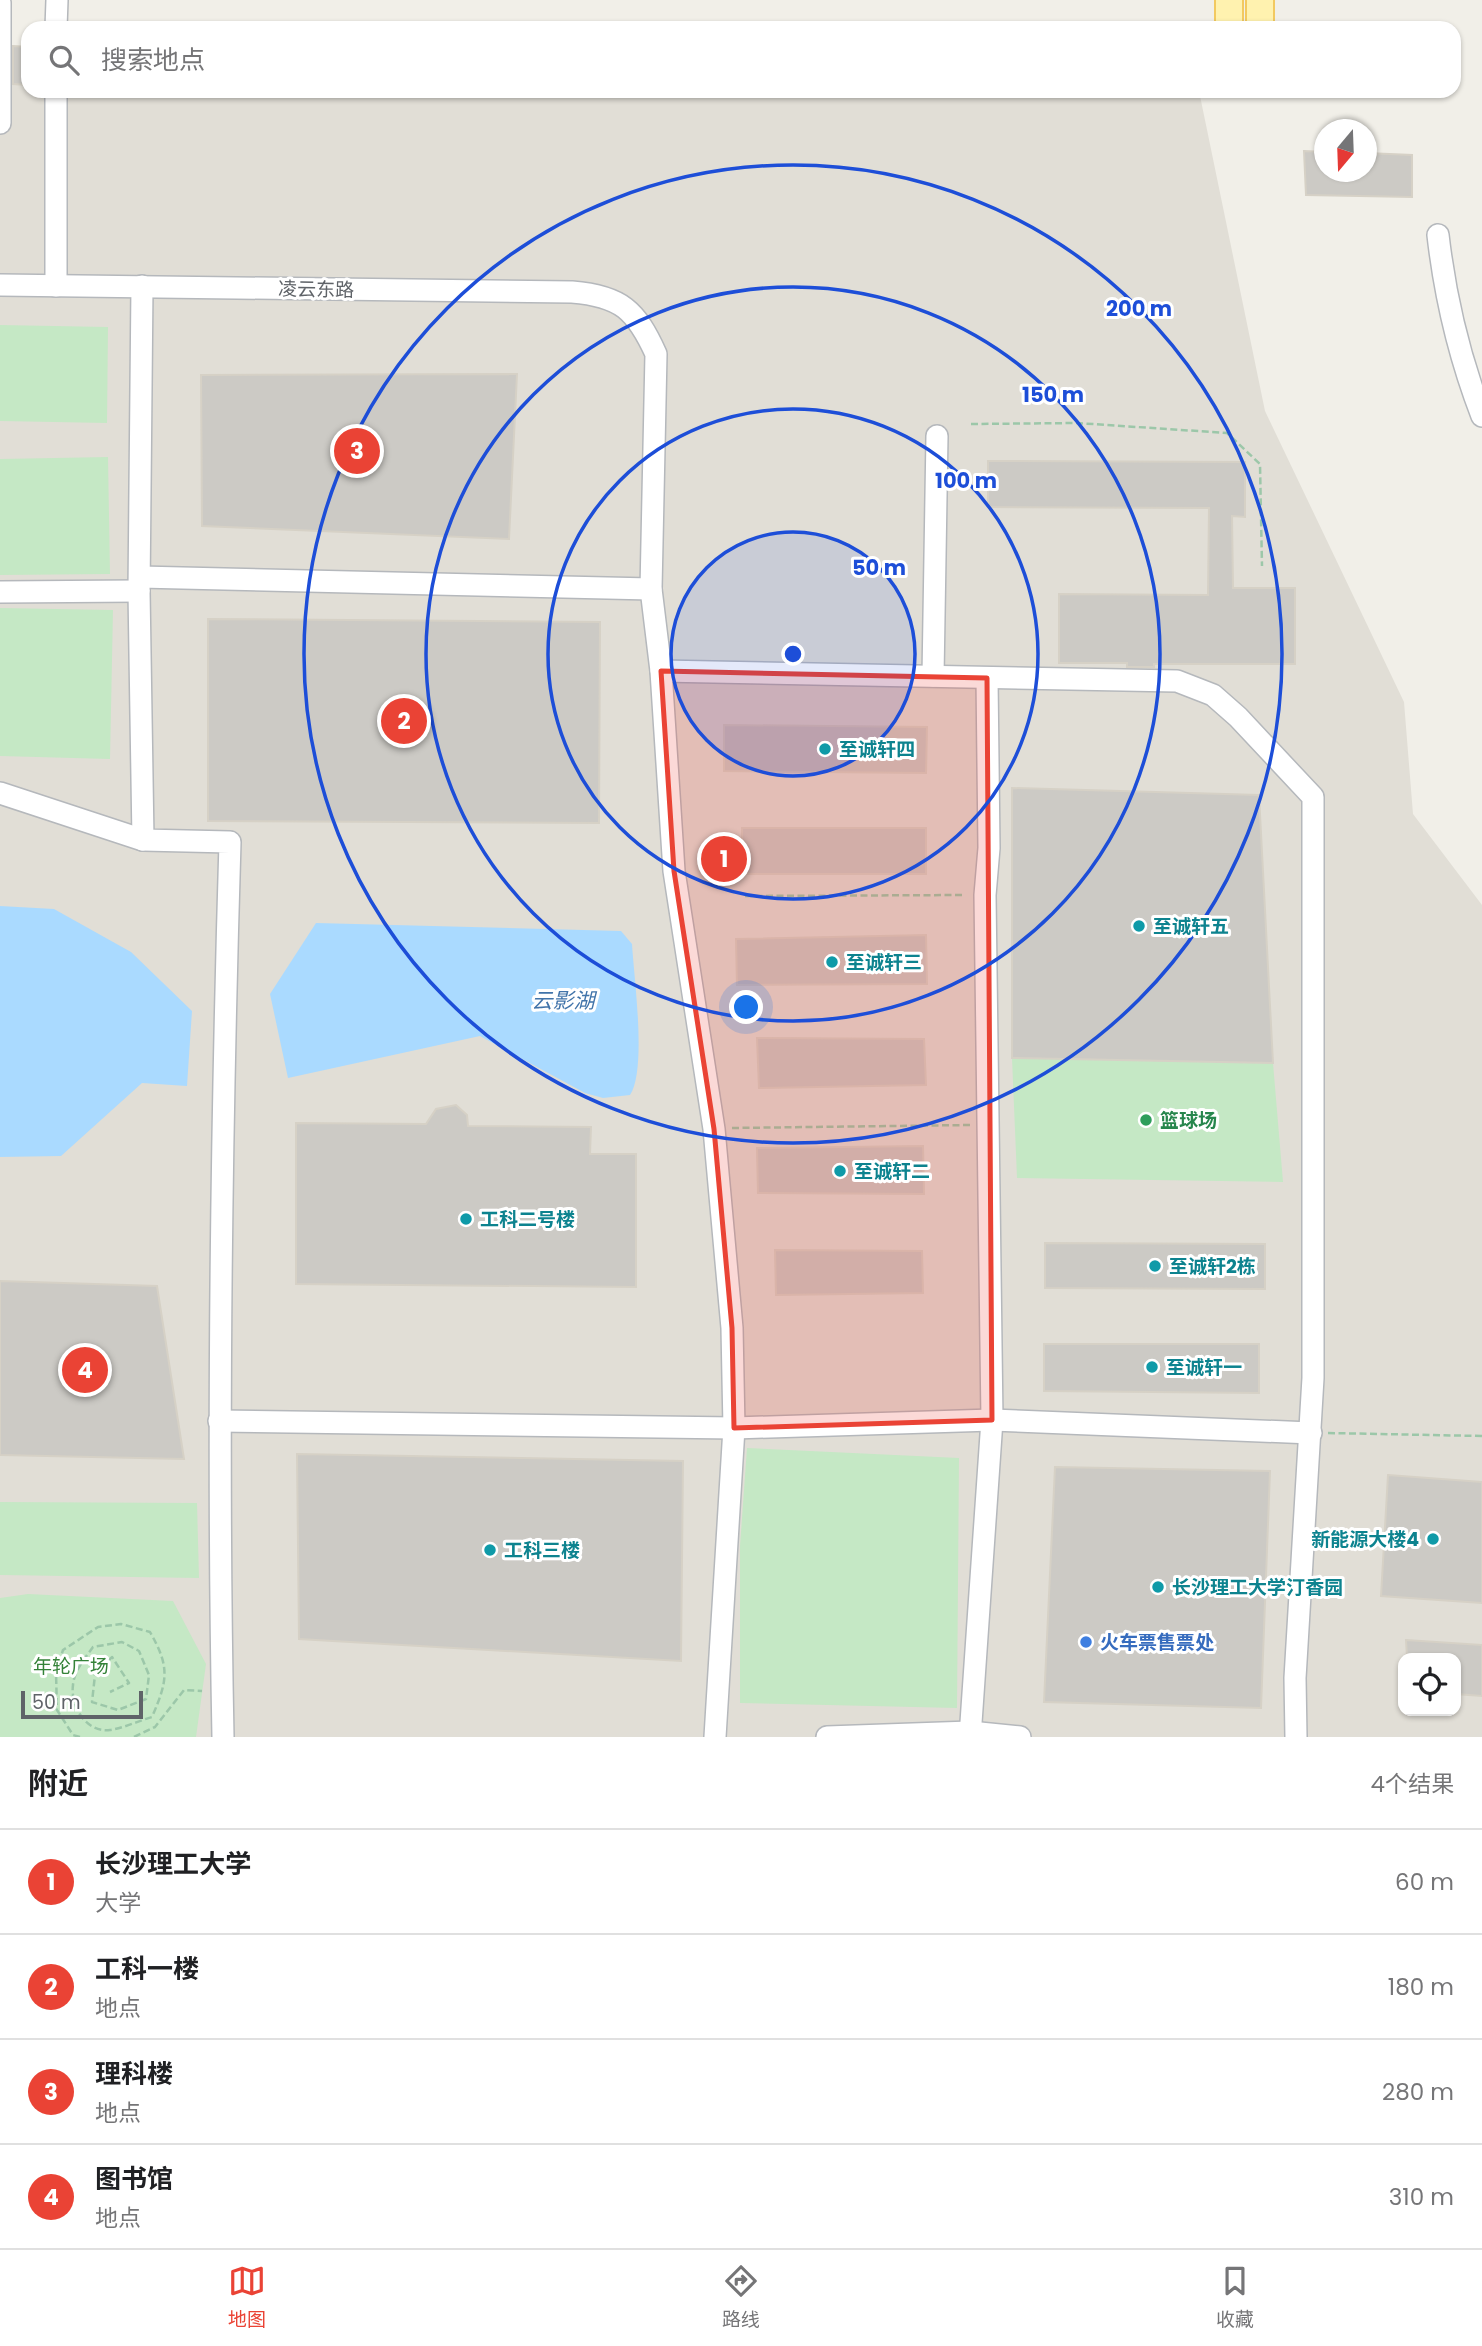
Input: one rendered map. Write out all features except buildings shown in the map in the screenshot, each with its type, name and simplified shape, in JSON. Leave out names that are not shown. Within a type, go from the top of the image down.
[{"type":"main road","points":[[1228,0],[1229,21]]},
{"type":"main road","points":[[1260,0],[1260,21]]},
{"type":"street","points":[[56,21],[57,0]]},
{"type":"street","points":[[0,3],[0,123]]},
{"type":"street","points":[[56,98],[56,286]]},
{"type":"street","points":[[1438,234],[1441,267],[1468,381],[1482,416]]},
{"type":"street","name":"凌云东路","points":[[0,285],[603,294],[628,310],[645,329],[656,354],[651,589]]},
{"type":"street","points":[[142,286],[139,584],[143,840]]},
{"type":"street","points":[[933,676],[937,436]]},
{"type":"street","points":[[0,592],[139,584],[651,589],[660,671],[674,871],[714,1129],[732,1328],[734,1428],[715,1737]]},
{"type":"street","points":[[660,671],[1177,681],[1213,695],[1238,717],[1313,797],[1311,1433],[1295,1678],[1296,1737]]},
{"type":"street","points":[[970,1735],[992,1420],[985,895],[989,848],[987,678]]},
{"type":"street","points":[[0,793],[143,840],[230,842],[222,1099],[219,1421],[223,1737]]},
{"type":"street","points":[[219,1421],[734,1428],[992,1420],[1311,1433]]},
{"type":"street","points":[[827,1737],[1020,1737]]},
{"type":"path","points":[[971,424],[1077,423],[1227,433],[1260,464],[1262,566]]},
{"type":"path","points":[[745,896],[985,895]]},
{"type":"path","points":[[714,1129],[988,1125]]},
{"type":"path","points":[[1311,1433],[1482,1436]]},
{"type":"path","points":[[80,1737],[73,1735],[57,1710],[56,1672],[63,1650],[98,1627],[121,1624],[150,1632],[165,1659],[164,1689],[152,1717],[108,1731],[84,1721],[75,1707],[72,1686],[79,1666],[93,1647],[122,1642],[139,1651],[149,1675],[146,1699],[118,1710],[92,1702],[95,1675],[112,1657],[129,1684],[110,1692]]},
{"type":"path","points":[[134,1737],[155,1727],[184,1690],[196,1693],[222,1684]]},
{"type":"highlighted area","points":[[661,671],[987,678],[992,1420],[734,1428],[732,1328],[714,1129],[674,871]]},
{"type":"shaded area","points":[[0,61],[21,62],[21,98],[1200,98],[1265,411],[1404,702],[1413,814],[1482,905],[1482,1737],[0,1737]]},
{"type":"green space","points":[[0,325],[108,327],[107,423],[0,421]]},
{"type":"green space","points":[[108,457],[110,574],[0,575],[0,459]]},
{"type":"green space","points":[[0,608],[113,610],[110,759],[0,756]]},
{"type":"green space","name":"篮球场","points":[[1012,1058],[1273,1063],[1283,1182],[1017,1178]]},
{"type":"green space","points":[[747,1448],[959,1458],[957,1708],[740,1703],[740,1546]]},
{"type":"green space","points":[[0,1502],[197,1503],[199,1578],[0,1575]]},
{"type":"green space","name":"年轮广场","points":[[28,1594],[173,1601],[206,1664],[196,1737],[0,1737],[0,1598]]},
{"type":"water","points":[[0,906],[54,909],[131,952],[192,1011],[187,1086],[142,1083],[61,1156],[0,1157]]},
{"type":"water","name":"云影湖","points":[[316,923],[621,931],[632,944],[638,1022],[638,1065],[630,1095],[603,1098],[585,1093],[480,1036],[288,1078],[270,994]]},
{"type":"place","name":"理科楼","points":[[357,451]]},
{"type":"place","name":"工科一楼","points":[[404,721]]},
{"type":"place","name":"至诚轩四","points":[[825,749]]},
{"type":"place","name":"长沙理工大学","points":[[724,859]]},
{"type":"place","name":"至诚轩五","points":[[1139,926]]},
{"type":"place","name":"至诚轩三","points":[[832,962]]},
{"type":"place","name":"篮球场","points":[[1146,1120]]},
{"type":"place","name":"至诚轩二","points":[[840,1171]]},
{"type":"place","name":"工科二号楼","points":[[466,1219]]},
{"type":"place","name":"至诚轩2栋","points":[[1155,1266]]},
{"type":"place","name":"至诚轩一","points":[[1152,1367]]},
{"type":"place","name":"图书馆","points":[[85,1370]]},
{"type":"place","name":"新能源大楼4","points":[[1433,1539]]},
{"type":"place","name":"工科三楼","points":[[490,1550]]},
{"type":"place","name":"长沙理工大学汀香园","points":[[1158,1587]]},
{"type":"place","name":"火车票售票处","points":[[1086,1642]]}]
